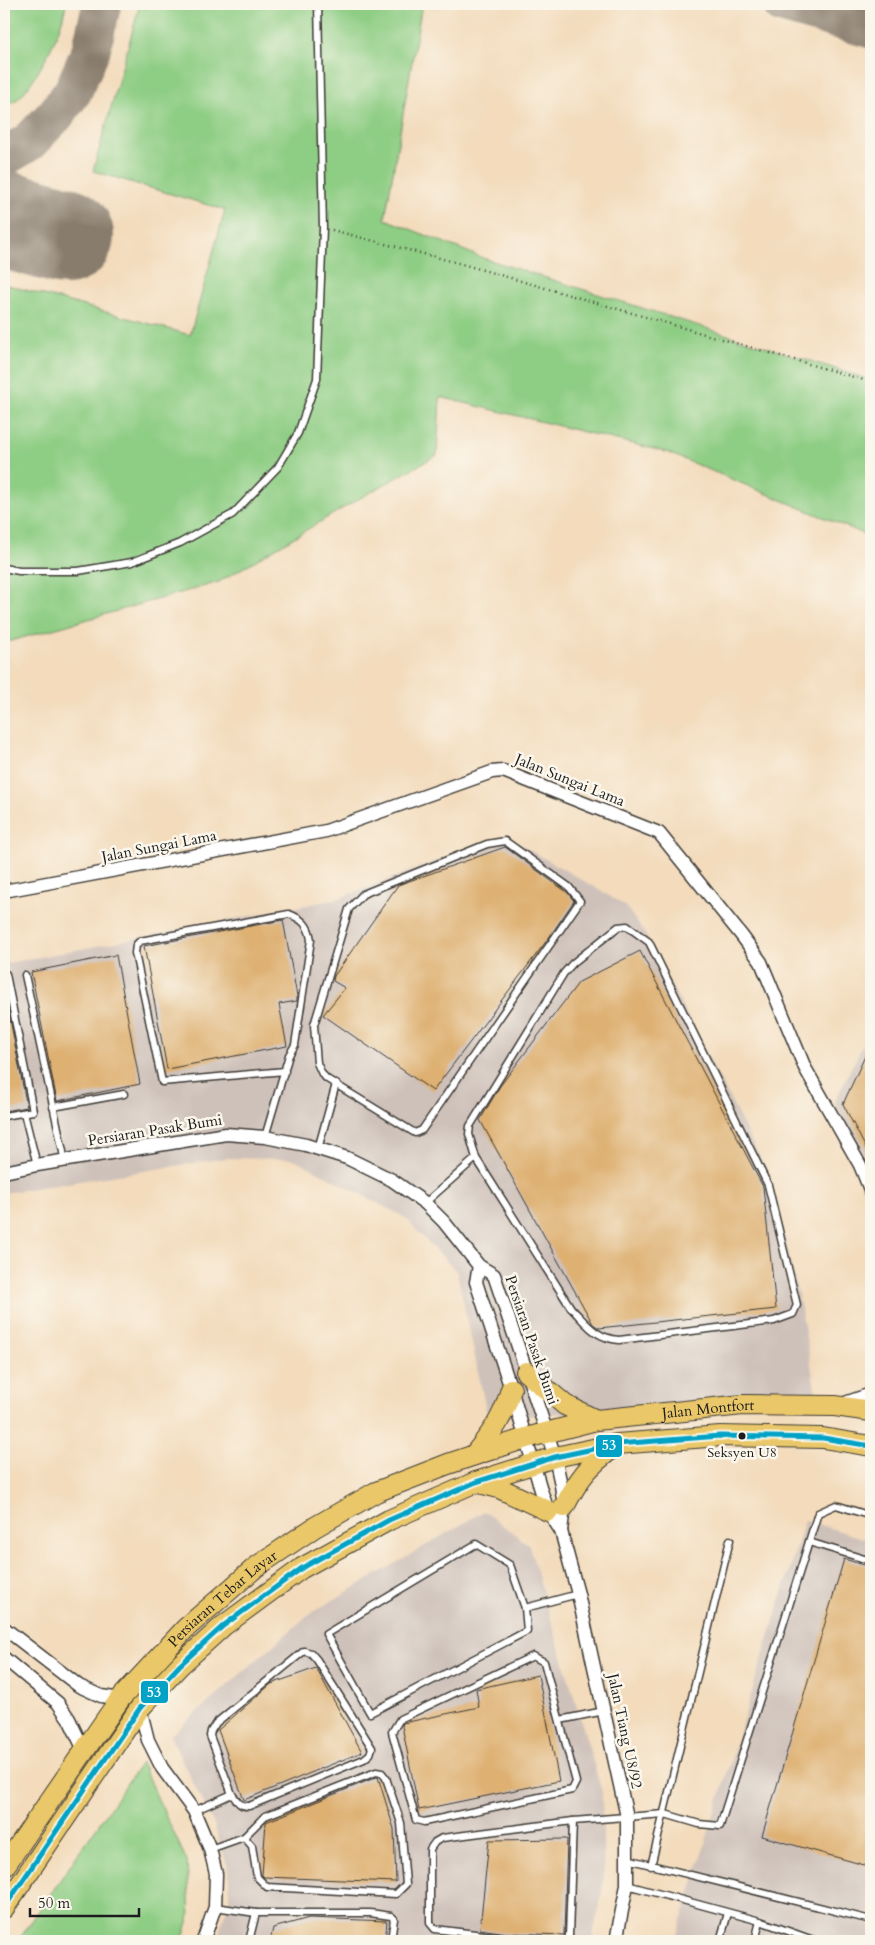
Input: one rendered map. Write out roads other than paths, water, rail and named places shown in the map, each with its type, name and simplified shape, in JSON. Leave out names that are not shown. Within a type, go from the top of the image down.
[{"type":"main road","points":[[526,1372],[565,1405],[596,1420]]},
{"type":"main road","points":[[474,1455],[496,1427],[506,1409],[512,1389]]},
{"type":"main road","name":"Jalan Montfort","points":[[526,1438],[596,1420],[743,1405],[835,1406],[871,1411]]},
{"type":"main road","name":"Jalan Montfort","points":[[534,1463],[617,1444],[720,1436],[823,1438],[871,1446]]},
{"type":"main road","name":"Persiaran Tebar Layar","points":[[4,1867],[120,1699],[186,1628],[256,1567],[315,1527],[376,1492],[474,1455],[526,1438]]},
{"type":"main road","points":[[476,1482],[499,1488],[556,1509],[585,1471],[617,1444]]},
{"type":"main road","name":"Persiaran Tebar Layar","points":[[4,1908],[140,1708],[180,1665],[223,1626],[302,1568],[389,1520],[476,1482],[534,1463]]},
{"type":"street","name":"Jalan Sungai Lama","points":[[4,892],[326,831],[492,772],[502,771],[659,833],[761,962],[805,1068],[869,1178],[871,1192]]},
{"type":"street","name":"Persiaran Pasak Bumi","points":[[4,1172],[226,1134],[266,1137],[318,1148],[347,1158],[392,1180],[425,1203],[444,1222],[479,1266],[494,1275],[546,1432]]},
{"type":"street","points":[[479,1266],[476,1282],[512,1389],[526,1438]]},
{"type":"street","points":[[835,1406],[871,1394]]},
{"type":"street","name":"Jalan Tiang U8/92","points":[[546,1432],[555,1457],[556,1509],[578,1594],[627,1817],[627,1885],[616,1941]]},
{"type":"street","name":"Jalan Tiang U8/92","points":[[526,1438],[534,1463],[556,1509]]},
{"type":"street","points":[[4,1628],[79,1686],[101,1696],[120,1699]]},
{"type":"street","points":[[4,1658],[58,1703],[69,1719],[84,1750]]},
{"type":"street","points":[[140,1708],[148,1740],[162,1768],[194,1812],[210,1849],[216,1874],[215,1907],[203,1941]]},
{"type":"lane","points":[[4,568],[19,571],[78,571],[132,562],[180,543],[233,514],[278,467],[298,433],[317,379],[323,228],[318,4]]},
{"type":"lane","points":[[505,842],[569,887],[576,894],[580,901],[420,1132],[415,1133],[403,1127],[336,1084],[322,1074],[317,1063],[314,1025],[349,909],[362,894],[487,844],[505,842]]},
{"type":"lane","points":[[266,1137],[284,1071],[295,1045],[311,940],[309,929],[305,923],[289,914],[277,915],[140,941],[136,945],[135,953],[162,1082],[284,1071]]},
{"type":"lane","points":[[627,926],[649,942],[768,1185],[797,1305],[793,1314],[774,1321],[619,1340],[607,1339],[598,1334],[571,1308],[476,1158],[469,1134],[470,1126],[564,973],[573,963],[618,927],[627,926]]},
{"type":"lane","points":[[4,974],[6,974],[34,1110],[4,1116]]},
{"type":"lane","points":[[25,975],[65,1161]]},
{"type":"lane","points":[[318,1148],[336,1084]]},
{"type":"lane","points":[[53,1107],[124,1094]]},
{"type":"lane","points":[[24,1113],[37,1165]]},
{"type":"lane","points":[[425,1203],[476,1158]]},
{"type":"lane","points":[[532,1941],[435,1928],[430,1923],[430,1849],[435,1842],[442,1838],[573,1820],[665,1814],[699,1824],[720,1826],[818,1513],[836,1505],[871,1516]]},
{"type":"lane","points":[[651,1866],[730,1540]]},
{"type":"lane","points":[[809,1542],[871,1561]]},
{"type":"lane","points":[[476,1544],[510,1566],[525,1608],[527,1631],[370,1713],[326,1634],[476,1544]]},
{"type":"lane","points":[[525,1608],[578,1594]]},
{"type":"lane","points":[[304,1651],[311,1653],[372,1748],[370,1754],[364,1759],[249,1806],[244,1807],[232,1794],[210,1736],[211,1731],[216,1723],[304,1651]]},
{"type":"lane","points":[[533,1656],[544,1662],[560,1720],[576,1782],[572,1790],[424,1822],[416,1820],[392,1732],[400,1719],[533,1656]]},
{"type":"lane","points":[[560,1720],[604,1711]]},
{"type":"lane","points":[[210,1849],[244,1837],[265,1816],[376,1772],[382,1773],[386,1778],[401,1822],[406,1884],[396,1894],[267,1887],[257,1877],[252,1846],[244,1837]]},
{"type":"lane","points":[[194,1812],[232,1794]]},
{"type":"lane","points":[[566,1941],[569,1936],[573,1820]]},
{"type":"lane","points":[[627,1859],[871,1920]]},
{"type":"lane","points":[[627,1885],[760,1921],[816,1941]]},
{"type":"lane","points":[[215,1907],[256,1913],[370,1913],[392,1916],[394,1919],[391,1941]]},
{"type":"lane","points":[[249,1941],[256,1913]]},
{"type":"lane","points":[[720,1941],[728,1913]]},
{"type":"lane","points":[[755,1941],[760,1921]]},
{"type":"place","name":"Seksyen U8","points":[[742,1436]]}]
